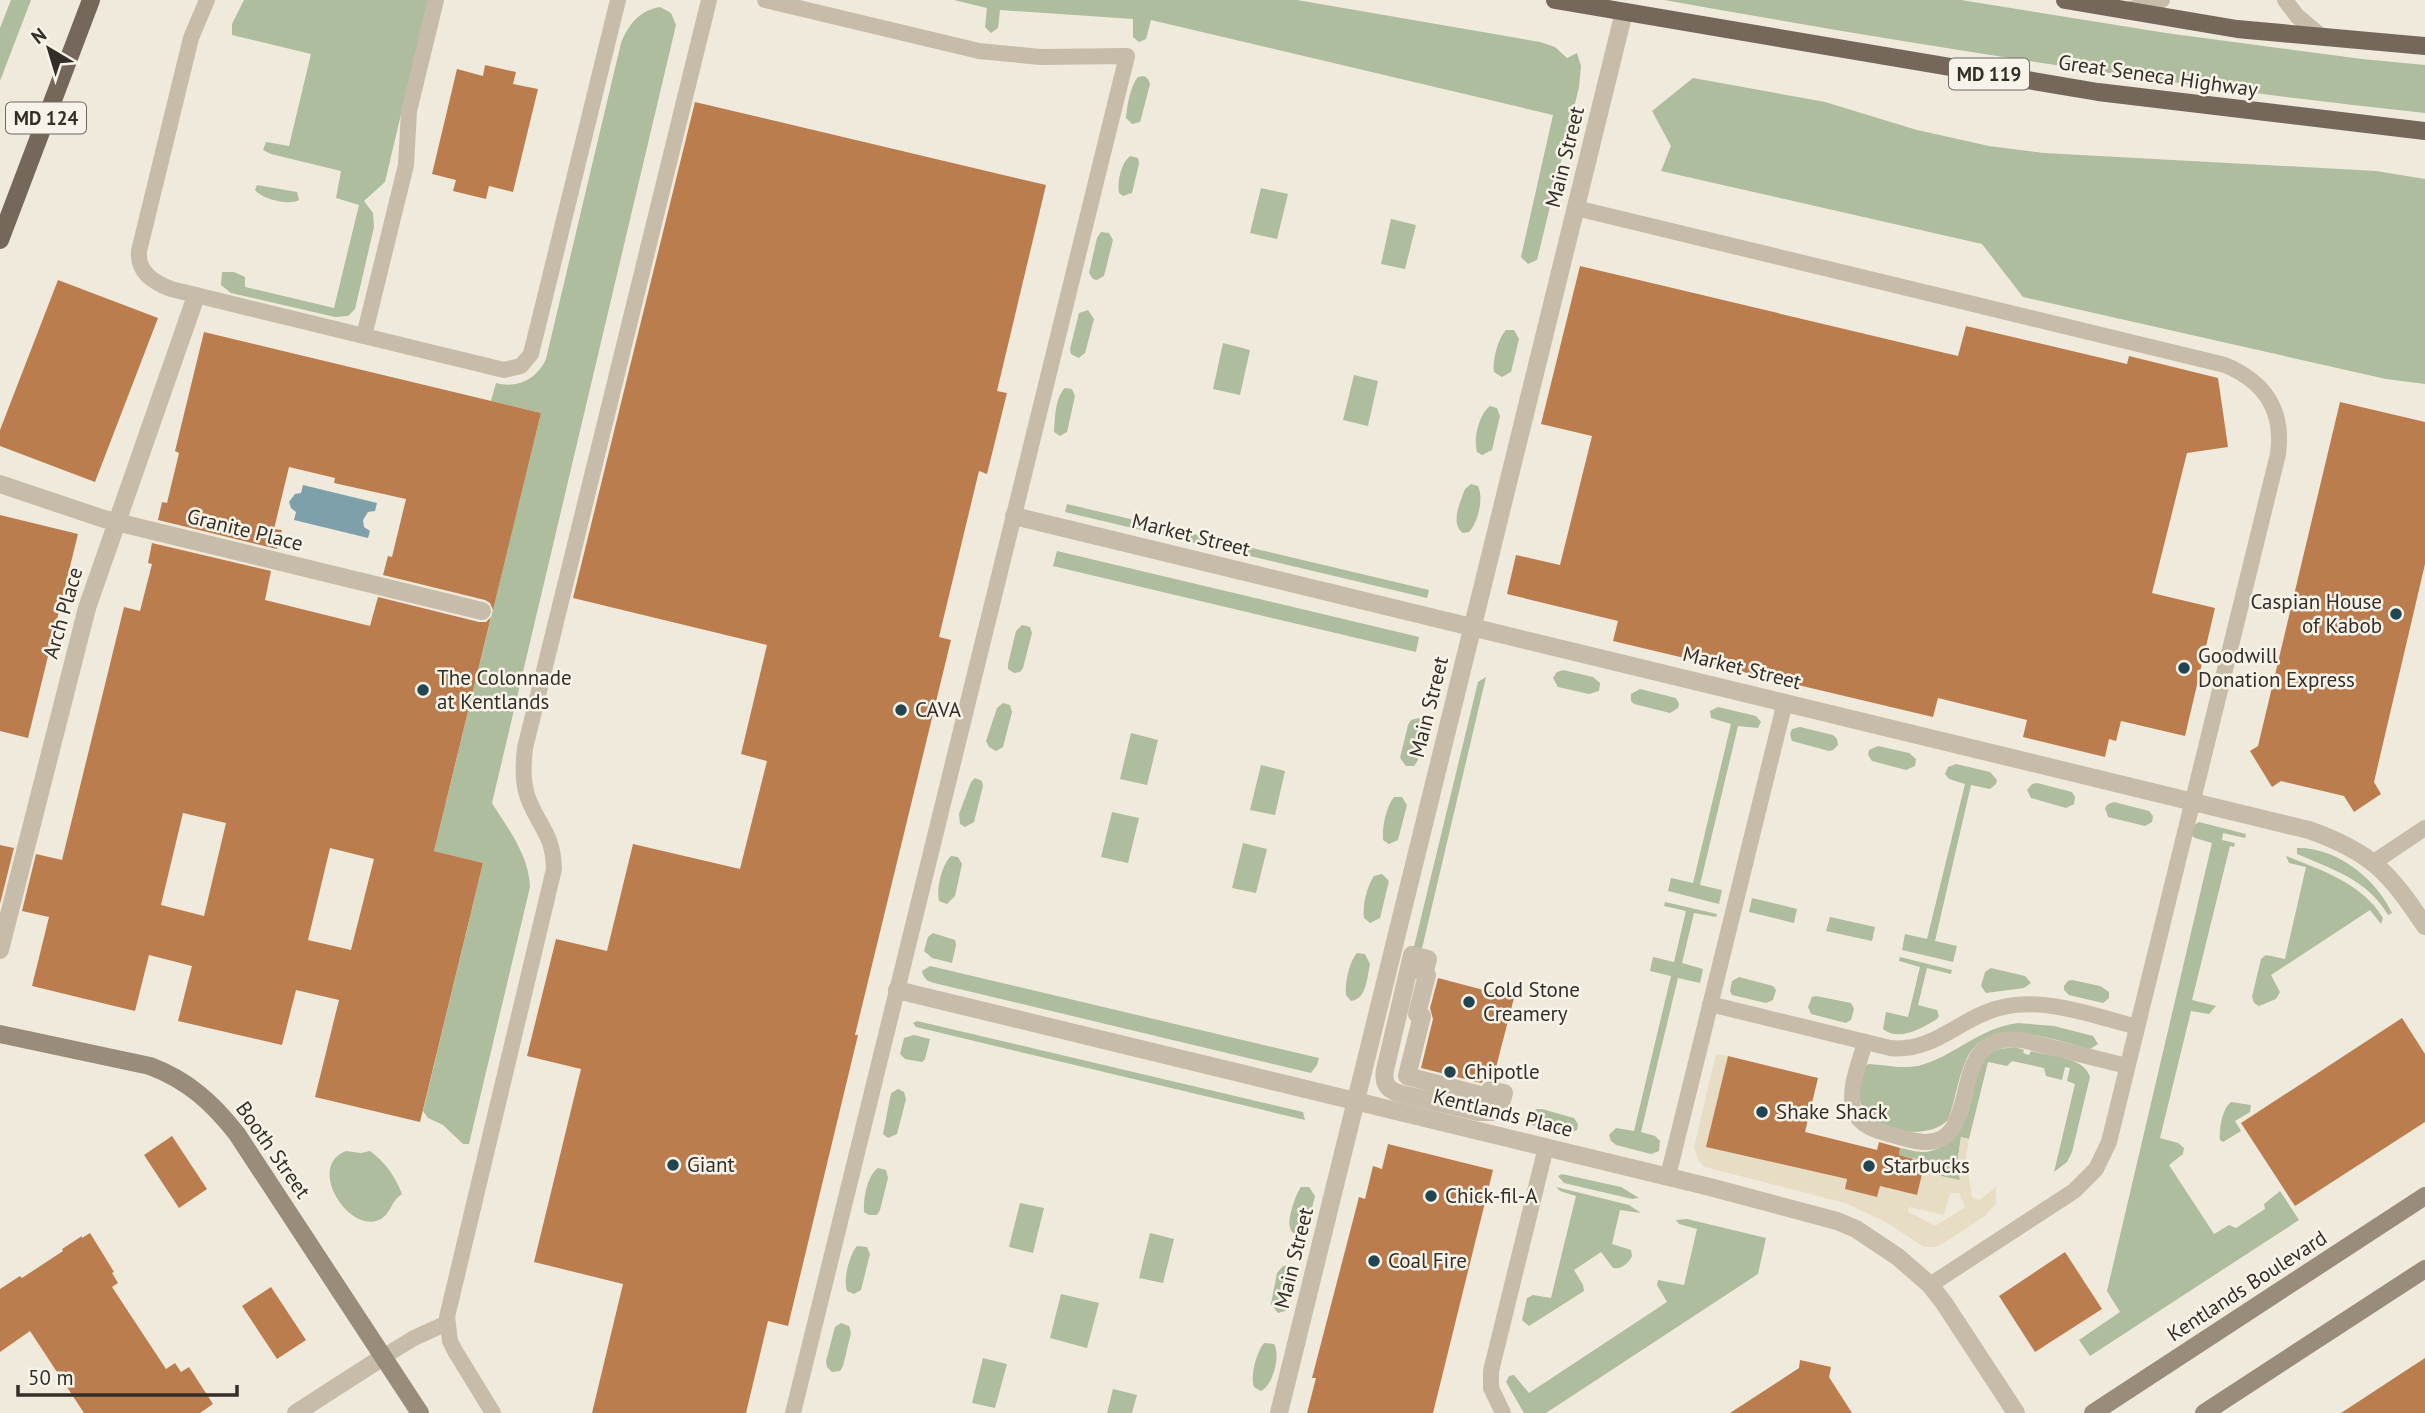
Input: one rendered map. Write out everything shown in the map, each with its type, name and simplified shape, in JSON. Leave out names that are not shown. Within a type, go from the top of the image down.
[{"type":"main road","name":"MD 124","points":[[0,240],[91,0]]},
{"type":"main road","name":"Great Seneca Highway","points":[[1555,0],[2098,92],[2425,131]]},
{"type":"main road","points":[[2065,0],[2237,29],[2425,46]]},
{"type":"street","name":"Main Street","points":[[1279,1413],[1624,12]]},
{"type":"street","name":"Arch Place","points":[[0,950],[81,627],[196,296]]},
{"type":"street","name":"Granite Place","points":[[0,484],[88,515],[482,611]]},
{"type":"street","name":"Market Street","points":[[1014,516],[2309,830],[2354,848],[2374,862],[2394,882],[2425,926]]},
{"type":"street","points":[[1412,955],[1428,959],[1424,974],[1427,975],[1417,1014],[1422,1016],[1407,1076],[1488,1097],[1490,1090],[1504,1093],[1499,1108],[1492,1114],[1485,1114],[1398,1093],[1390,1090],[1385,1083],[1385,1070],[1412,955]]},
{"type":"street","name":"Kentlands Place","points":[[897,990],[1546,1147],[1837,1221],[1898,1256],[1930,1285],[2016,1413]]},
{"type":"street","name":"Booth Street","points":[[0,1034],[150,1066],[172,1074],[210,1101],[237,1134],[420,1413]]},
{"type":"street","name":"Kentlands Boulevard","points":[[2094,1413],[2425,1196]]},
{"type":"street","points":[[2204,1413],[2425,1269]]},
{"type":"street","points":[[296,1413],[383,1357]]},
{"type":"lane","points":[[207,0],[191,38],[138,257],[141,268],[153,281],[170,289],[504,370],[513,369],[531,354],[618,0]]},
{"type":"lane","points":[[363,336],[406,165],[409,111],[436,0]]},
{"type":"lane","points":[[493,1413],[455,1351],[447,1323],[449,1304],[554,869],[554,850],[548,833],[530,802],[524,784],[525,748],[709,0]]},
{"type":"lane","points":[[765,0],[979,51],[1040,57],[1127,56],[793,1413]]},
{"type":"lane","points":[[2128,10],[2162,0]]},
{"type":"lane","points":[[2285,0],[2297,16],[2322,37]]},
{"type":"lane","points":[[1576,208],[2225,365],[2260,387],[2275,411],[2279,425],[2278,454],[2109,1142],[2100,1163],[2074,1191],[1930,1285]]},
{"type":"lane","points":[[1668,1177],[1785,702]]},
{"type":"lane","points":[[2374,862],[2425,828]]},
{"type":"lane","points":[[1710,1004],[1890,1048],[1913,1049],[1984,1013],[2025,1004],[2054,1007],[2137,1027]]},
{"type":"lane","points":[[1865,1042],[1853,1089],[1852,1100],[1856,1115],[1867,1126],[1924,1142],[1937,1140],[1952,1128],[1959,1115],[1976,1057],[1995,1043],[2022,1040],[2127,1066]]},
{"type":"lane","points":[[1503,1413],[1494,1396],[1491,1371],[1546,1147]]},
{"type":"lane","points":[[383,1357],[414,1338],[447,1323]]},
{"type":"green space","points":[[11,0],[31,0],[0,81],[0,28]]},
{"type":"green space","points":[[244,0],[428,0],[385,182],[364,201],[373,213],[374,227],[355,309],[348,316],[335,317],[231,293],[221,285],[222,272],[234,272],[245,277],[245,287],[334,308],[359,205],[336,198],[341,171],[263,150],[266,142],[289,146],[311,54],[232,35],[232,24]]},
{"type":"green space","points":[[954,0],[1297,0],[1540,42],[1555,47],[1567,58],[1577,53],[1581,66],[1579,87],[1537,260],[1528,264],[1521,257],[1553,115],[1151,20],[1146,39],[1139,42],[1133,37],[1133,19],[1000,10],[998,28],[991,33],[985,27],[987,8]]},
{"type":"green space","points":[[1664,0],[1961,0],[2166,33],[2425,65],[2425,113],[2044,63]]},
{"type":"green space","points":[[660,7],[671,13],[676,25],[492,803],[522,853],[530,887],[469,1144],[463,1144],[443,1125],[428,1118],[423,1111],[483,863],[434,851],[541,413],[491,401],[496,383],[511,385],[526,381],[546,359],[621,43],[636,19],[646,11]]},
{"type":"green space","points":[[1144,76],[1150,84],[1140,122],[1132,124],[1126,118],[1129,96],[1138,77]]},
{"type":"green space","points":[[1693,78],[1825,102],[1917,130],[1989,146],[2044,153],[2376,171],[2425,179],[2425,384],[2386,379],[2023,297],[1982,244],[1661,171],[1671,146],[1652,111]]},
{"type":"green space","points":[[1130,156],[1138,158],[1139,164],[1132,193],[1123,196],[1119,193],[1119,178],[1124,163]]},
{"type":"green space","points":[[257,185],[297,192],[299,200],[283,202],[269,199],[255,190]]},
{"type":"green space","points":[[1261,188],[1288,194],[1277,239],[1250,233]]},
{"type":"green space","points":[[1391,219],[1416,225],[1405,269],[1381,264]]},
{"type":"green space","points":[[1101,232],[1109,233],[1113,240],[1104,276],[1097,280],[1089,273],[1097,238]]},
{"type":"green space","points":[[1088,310],[1094,319],[1085,353],[1079,358],[1071,354],[1070,349],[1079,313]]},
{"type":"green space","points":[[1506,330],[1514,330],[1519,339],[1511,372],[1502,377],[1494,372],[1494,362],[1498,344]]},
{"type":"green space","points":[[1223,343],[1250,350],[1240,395],[1213,389]]},
{"type":"green space","points":[[1354,375],[1378,381],[1368,426],[1343,420]]},
{"type":"green space","points":[[1065,388],[1072,389],[1075,396],[1067,432],[1060,436],[1054,432],[1055,415],[1057,402]]},
{"type":"green space","points":[[1490,406],[1497,408],[1500,416],[1492,450],[1482,455],[1477,452],[1476,434],[1483,415]]},
{"type":"green space","points":[[1471,484],[1478,486],[1480,491],[1479,510],[1472,528],[1463,533],[1457,524],[1457,512],[1465,489]]},
{"type":"green space","points":[[1067,504],[1429,590],[1427,598],[1065,512]]},
{"type":"green space","points":[[1057,551],[1419,637],[1416,652],[1053,566]]},
{"type":"green space","points":[[1022,625],[1030,627],[1032,633],[1023,668],[1014,673],[1008,669],[1008,664],[1016,631]]},
{"type":"green space","points":[[1563,670],[1593,677],[1600,683],[1599,691],[1589,694],[1558,687],[1553,678],[1557,672]]},
{"type":"green space","points":[[1486,677],[1420,957],[1412,955],[1478,682]]},
{"type":"green space","points":[[1640,689],[1676,698],[1678,708],[1670,713],[1634,704],[1631,694]]},
{"type":"green space","points":[[1003,703],[1010,705],[1012,712],[1003,747],[996,751],[989,747],[986,741],[997,708]]},
{"type":"green space","points":[[1718,707],[1756,716],[1761,722],[1758,728],[1738,726],[1700,885],[1722,890],[1719,904],[1668,891],[1671,878],[1693,883],[1731,724],[1711,718],[1710,711]]},
{"type":"green space","points":[[1419,718],[1423,722],[1425,735],[1422,749],[1414,766],[1406,766],[1400,758],[1408,725],[1411,720]]},
{"type":"green space","points":[[1800,727],[1833,735],[1838,745],[1829,751],[1792,741],[1792,729]]},
{"type":"green space","points":[[1131,733],[1158,740],[1147,785],[1120,779]]},
{"type":"green space","points":[[1878,746],[1909,753],[1916,759],[1915,766],[1906,770],[1872,761],[1868,755],[1869,750]]},
{"type":"green space","points":[[1956,764],[1990,772],[1997,780],[1990,789],[1971,785],[1935,941],[1957,946],[1953,962],[1902,950],[1905,934],[1927,939],[1965,784],[1949,779],[1945,774],[1948,767]]},
{"type":"green space","points":[[1261,765],[1285,771],[1275,815],[1250,810]]},
{"type":"green space","points":[[975,778],[982,781],[983,786],[974,822],[965,827],[960,824],[959,814]]},
{"type":"green space","points":[[2037,783],[2072,792],[2075,797],[2074,804],[2066,808],[2031,798],[2027,790]]},
{"type":"green space","points":[[1394,797],[1402,797],[1407,805],[1398,840],[1389,844],[1383,840],[1383,829]]},
{"type":"green space","points":[[2114,802],[2149,811],[2153,816],[2152,822],[2145,826],[2108,817],[2105,808]]},
{"type":"green space","points":[[1112,812],[1139,818],[1128,863],[1101,857]]},
{"type":"green space","points":[[2199,822],[2246,834],[2245,838],[2223,833],[2222,840],[2235,843],[2234,847],[2230,846],[2192,1000],[2216,1006],[2209,1014],[2191,1011],[2160,1138],[2178,1143],[2184,1148],[2183,1154],[2169,1165],[2214,1234],[2229,1225],[2236,1228],[2265,1209],[2264,1204],[2280,1191],[2299,1220],[2090,1356],[2079,1340],[2120,1312],[2107,1291],[2212,843],[2191,835],[2193,826]]},
{"type":"green space","points":[[1243,843],[1267,849],[1256,893],[1232,888]]},
{"type":"green space","points":[[2297,848],[2326,853],[2354,867],[2376,888],[2392,913],[2388,915],[2380,903],[2360,884],[2297,854]]},
{"type":"green space","points":[[951,856],[958,857],[962,864],[955,896],[947,904],[939,901],[938,890],[942,871]]},
{"type":"green space","points":[[2286,856],[2340,879],[2364,896],[2383,918],[2381,924],[2370,910],[2271,975],[2280,992],[2276,999],[2259,1006],[2254,1003],[2252,997],[2261,959],[2266,955],[2285,959],[2306,867],[2289,863]]},
{"type":"green space","points":[[1382,874],[1389,881],[1380,918],[1370,923],[1364,918],[1366,896],[1374,876]]},
{"type":"green space","points":[[1752,898],[1797,909],[1794,923],[1749,912]]},
{"type":"green space","points":[[1665,902],[1717,914],[1716,917],[1694,913],[1682,963],[1703,969],[1700,983],[1678,978],[1641,1132],[1655,1136],[1660,1141],[1659,1151],[1651,1154],[1616,1145],[1609,1135],[1616,1128],[1634,1131],[1671,976],[1650,971],[1653,957],[1674,962],[1686,911],[1664,906]]},
{"type":"green space","points":[[1830,917],[1875,927],[1872,941],[1826,931]]},
{"type":"green space","points":[[933,933],[955,940],[952,963],[932,958],[924,951],[928,937]]},
{"type":"green space","points":[[1357,953],[1365,954],[1370,964],[1363,992],[1351,1001],[1346,995],[1346,985]]},
{"type":"green space","points":[[1900,957],[1952,970],[1951,974],[1927,968],[1918,1005],[1937,1010],[1937,1019],[1910,1032],[1896,1034],[1883,1029],[1886,1012],[1908,1017],[1920,967],[1899,961]]},
{"type":"green space","points":[[930,966],[1319,1058],[1311,1073],[934,983],[926,979],[922,971]]},
{"type":"green space","points":[[1991,968],[2025,976],[2031,983],[2024,988],[1986,993],[1981,986],[1985,972]]},
{"type":"green space","points":[[1739,977],[1773,986],[1776,990],[1773,1000],[1766,1003],[1732,995],[1732,981]]},
{"type":"green space","points":[[2072,980],[2100,986],[2109,992],[2109,998],[2103,1003],[2069,995],[2064,986]]},
{"type":"green space","points":[[1812,997],[1851,1003],[1854,1009],[1851,1020],[1846,1023],[1811,1014],[1808,1007]]},
{"type":"green space","points":[[917,1021],[1303,1112],[1305,1120],[916,1027],[913,1023]]},
{"type":"green space","points":[[2018,1023],[2054,1026],[2093,1036],[2098,1044],[2090,1049],[2020,1033],[2003,1033],[1987,1038],[1975,1047],[1965,1063],[1948,1120],[1939,1127],[1928,1130],[1901,1131],[1888,1127],[1876,1122],[1861,1104],[1860,1090],[1865,1066],[1918,1066],[1943,1056],[1978,1036]]},
{"type":"green space","points":[[914,1035],[930,1039],[922,1062],[905,1059],[900,1054],[904,1038]]},
{"type":"green space","points":[[2015,1047],[2029,1055],[2031,1051],[2074,1061],[2087,1070],[2090,1077],[2072,1152],[2067,1162],[2054,1172],[2075,1084],[2067,1081],[2070,1068],[2065,1067],[2062,1080],[2046,1076],[2044,1068],[2012,1061],[2007,1066],[1988,1062],[1969,1139],[1961,1137],[1958,1158],[1960,1181],[1923,1172],[1925,1161],[1899,1155],[1900,1148],[1919,1152],[1931,1151],[1954,1137],[1968,1113],[1982,1063],[1995,1051]]},
{"type":"green space","points":[[898,1089],[904,1092],[906,1099],[897,1134],[888,1138],[883,1134],[891,1093]]},
{"type":"green space","points":[[2231,1102],[2251,1105],[2250,1112],[2235,1121],[2241,1131],[2223,1142],[2220,1140],[2222,1120],[2225,1109]]},
{"type":"green space","points":[[1537,1109],[1574,1118],[1578,1124],[1577,1130],[1568,1134],[1532,1125],[1532,1114]]},
{"type":"green space","points":[[346,1151],[370,1151],[385,1165],[396,1181],[402,1194],[381,1219],[364,1221],[353,1216],[335,1195],[330,1182],[330,1169],[335,1159]]},
{"type":"green space","points":[[878,1168],[886,1170],[888,1178],[880,1210],[877,1215],[869,1215],[864,1212],[865,1195],[868,1182]]},
{"type":"green space","points":[[1562,1174],[1621,1187],[1639,1198],[1632,1199],[1564,1183],[1558,1176]]},
{"type":"green space","points":[[1301,1187],[1309,1187],[1315,1196],[1307,1227],[1298,1235],[1292,1232],[1289,1224],[1292,1207]]},
{"type":"green space","points":[[1556,1187],[1629,1205],[1641,1213],[1620,1210],[1612,1244],[1631,1250],[1632,1256],[1627,1263],[1613,1268],[1601,1252],[1574,1270],[1584,1291],[1529,1326],[1522,1320],[1527,1298],[1533,1295],[1551,1298],[1576,1196]]},
{"type":"green space","points":[[1020,1203],[1044,1208],[1033,1253],[1009,1247]]},
{"type":"green space","points":[[1687,1219],[1766,1238],[1758,1274],[1546,1413],[1524,1413],[1506,1382],[1509,1376],[1514,1375],[1529,1393],[1667,1302],[1657,1285],[1658,1280],[1684,1285],[1697,1229],[1679,1224],[1676,1220]]},
{"type":"green space","points":[[1150,1233],[1174,1239],[1163,1283],[1139,1278]]},
{"type":"green space","points":[[857,1246],[867,1247],[870,1254],[861,1290],[854,1294],[847,1291],[846,1274]]},
{"type":"green space","points":[[1291,1265],[1296,1274],[1285,1311],[1278,1313],[1271,1304],[1277,1273],[1283,1266]]},
{"type":"green space","points":[[1061,1294],[1099,1303],[1087,1348],[1050,1338]]},
{"type":"green space","points":[[841,1323],[849,1326],[851,1333],[843,1366],[840,1371],[832,1372],[826,1361],[835,1327]]},
{"type":"green space","points":[[1264,1343],[1274,1344],[1277,1355],[1269,1383],[1261,1391],[1254,1387],[1253,1371]]},
{"type":"green space","points":[[983,1358],[1007,1364],[995,1408],[972,1403]]},
{"type":"green space","points":[[1113,1389],[1137,1395],[1132,1413],[1107,1413]]},
{"type":"shaded area","points":[[1716,1054],[1728,1056],[1707,1147],[1847,1179],[1845,1189],[1877,1197],[1880,1186],[1917,1195],[1923,1172],[1960,1180],[1958,1158],[1961,1137],[1969,1139],[1966,1158],[1972,1197],[1979,1200],[1996,1187],[1996,1203],[1985,1216],[1944,1243],[1935,1247],[1924,1247],[1884,1221],[1845,1203],[1705,1167],[1698,1160],[1694,1147]],"holes":[[[1950,1193],[1959,1193],[1965,1207],[1935,1226],[1908,1212],[1909,1207],[1944,1215]]]},
{"type":"water","points":[[303,485],[377,503],[375,511],[368,512],[363,520],[364,527],[370,531],[368,538],[294,520],[296,512],[289,502],[295,494],[301,493]]},
{"type":"building","points":[[485,65],[516,72],[513,84],[538,89],[513,192],[489,186],[486,199],[453,191],[456,180],[432,174],[457,69],[483,76]]},
{"type":"building","points":[[695,102],[1046,185],[997,391],[1007,393],[987,474],[979,471],[939,637],[951,640],[788,1326],[768,1321],[746,1413],[592,1413],[623,1284],[534,1262],[581,1069],[527,1056],[556,939],[607,951],[633,844],[740,869],[767,761],[741,754],[767,645],[573,598]]},
{"type":"building","points":[[1580,266],[1958,356],[1966,326],[2127,364],[2129,356],[2218,378],[2228,447],[2187,453],[2152,593],[2215,608],[2185,736],[2121,721],[2116,741],[2109,739],[2105,757],[2023,737],[2027,720],[1938,698],[1933,717],[1613,641],[1618,621],[1507,594],[1516,555],[1560,565],[1592,436],[1541,424]]},
{"type":"building","points":[[58,280],[158,318],[95,482],[0,446],[0,430]]},
{"type":"building","points":[[204,332],[541,413],[493,610],[485,600],[383,575],[388,556],[392,557],[406,499],[334,483],[335,478],[289,467],[274,529],[282,530],[277,549],[158,520],[162,502],[167,503],[179,453],[175,451]]},
{"type":"building","points":[[2340,402],[2425,422],[2425,564],[2374,782],[2381,794],[2354,812],[2344,796],[2281,781],[2272,787],[2250,751],[2258,746]]},
{"type":"building","points":[[0,515],[78,534],[28,738],[0,731]]},
{"type":"building","points":[[152,543],[271,571],[265,600],[370,626],[378,597],[479,622],[486,622],[491,617],[434,851],[483,863],[420,1122],[315,1097],[339,1000],[296,990],[282,1045],[178,1021],[192,966],[149,955],[135,1011],[32,986],[49,917],[22,911],[36,854],[62,860],[124,607],[140,611],[152,564],[148,563]],"holes":[[[183,813],[226,823],[204,916],[161,905]],[[330,848],[374,859],[351,950],[308,940]]]},
{"type":"building","points":[[0,845],[14,848],[0,904]]},
{"type":"building","points":[[1438,978],[1514,998],[1493,1079],[1486,1079],[1481,1083],[1421,1068],[1433,1019],[1430,1008]]},
{"type":"building","points":[[2402,1018],[2425,1054],[2425,1122],[2295,1206],[2241,1123]]},
{"type":"building","name":"Shake Shack","points":[[1728,1056],[1818,1078],[1805,1132],[1877,1150],[1879,1142],[1900,1148],[1899,1155],[1925,1162],[1917,1195],[1880,1186],[1877,1197],[1845,1189],[1847,1179],[1706,1147]]},
{"type":"building","points":[[172,1136],[207,1189],[179,1208],[144,1155]]},
{"type":"building","points":[[1388,1144],[1493,1170],[1433,1413],[1307,1413],[1316,1378],[1312,1378],[1359,1197],[1365,1199],[1373,1166],[1382,1169]]},
{"type":"building","points":[[90,1233],[114,1272],[112,1273],[118,1283],[112,1287],[166,1369],[175,1363],[181,1372],[189,1367],[213,1404],[200,1413],[84,1413],[30,1331],[0,1352],[0,1289],[20,1276],[22,1278],[63,1251],[62,1249]]},
{"type":"building","points":[[2065,1252],[2102,1309],[2035,1352],[1999,1296]]},
{"type":"building","points":[[271,1287],[306,1340],[277,1359],[242,1306]]},
{"type":"building","points":[[2425,1358],[2425,1413],[2341,1413]]},
{"type":"building","points":[[1800,1360],[1831,1367],[1829,1377],[1852,1413],[1730,1413],[1799,1368]]},
{"type":"place","name":"Caspian House of Kabob","points":[[2396,614]]},
{"type":"place","name":"Goodwill Donation Express","points":[[2184,668]]},
{"type":"place","name":"The Colonnade at Kentlands","points":[[423,690]]},
{"type":"place","name":"CAVA","points":[[901,710]]},
{"type":"place","name":"Cold Stone Creamery","points":[[1469,1002]]},
{"type":"place","name":"Chipotle","points":[[1450,1072]]},
{"type":"place","name":"Shake Shack","points":[[1762,1112]]},
{"type":"place","name":"Giant","points":[[673,1165]]},
{"type":"place","name":"Starbucks","points":[[1869,1166]]},
{"type":"place","name":"Chick-fil-A","points":[[1431,1196]]},
{"type":"place","name":"Coal Fire","points":[[1374,1261]]}]
